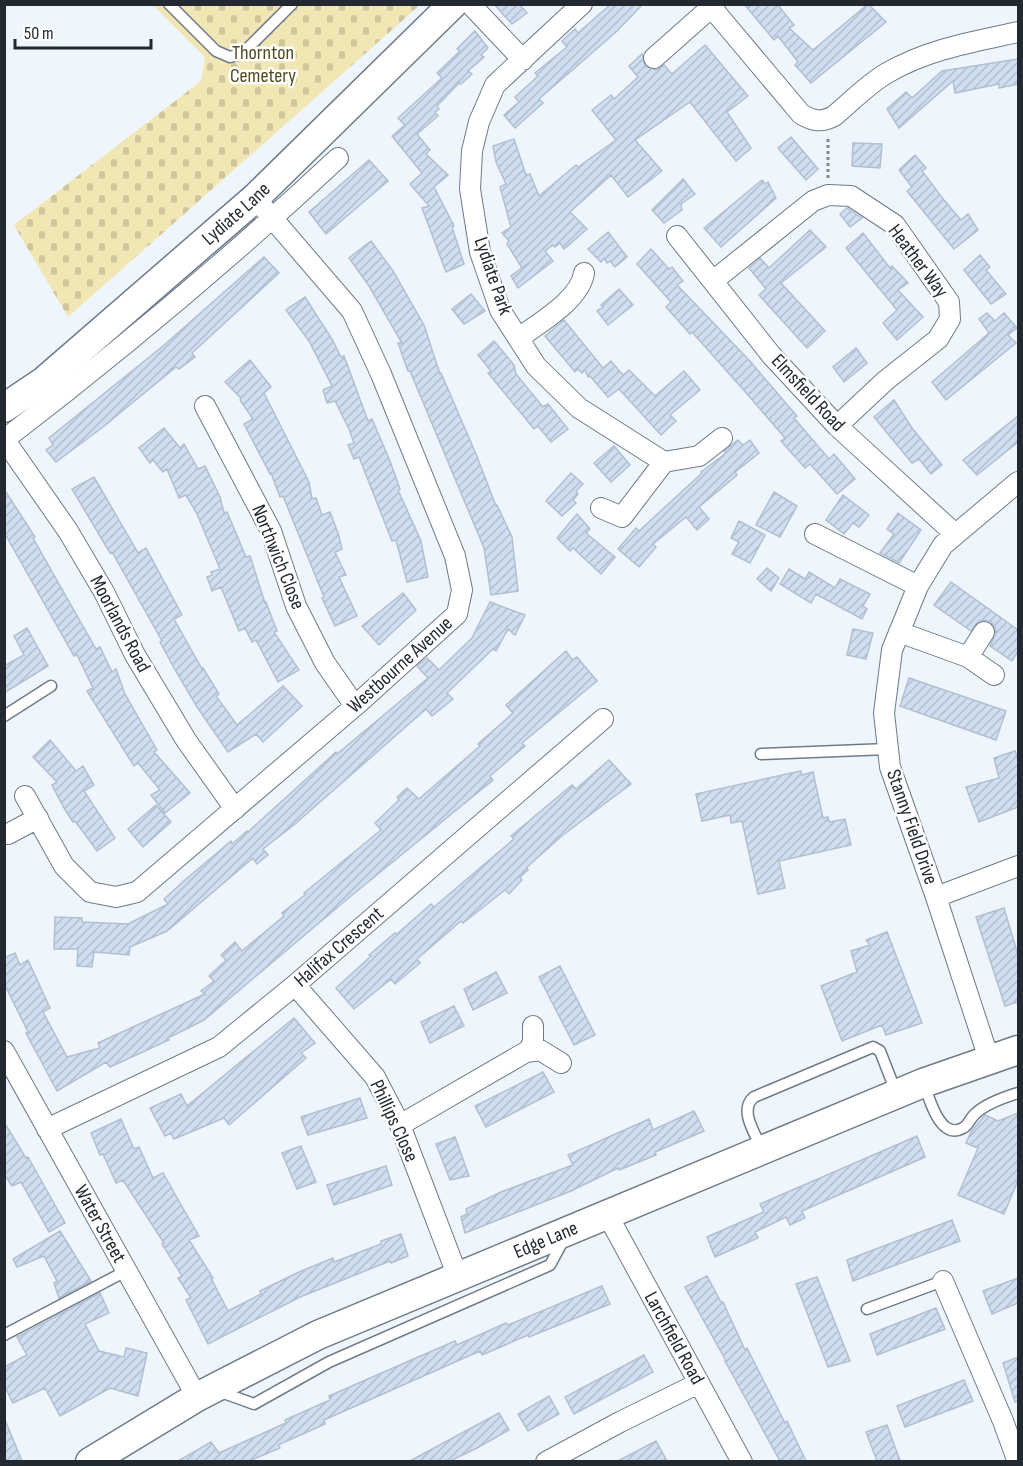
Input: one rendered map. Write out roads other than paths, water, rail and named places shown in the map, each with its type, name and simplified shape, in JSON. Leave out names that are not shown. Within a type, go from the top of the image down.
[{"type":"street","name":"Lydiate Lane","points":[[5,439],[89,375],[264,208],[453,4]]},
{"type":"street","points":[[470,4],[523,60]]},
{"type":"street","name":"Lydiate Park","points":[[582,4],[495,85],[479,122],[472,151],[470,189],[480,252],[500,310],[536,366],[579,408],[664,462]]},
{"type":"street","points":[[654,58],[713,6],[801,114],[812,120],[827,120],[885,74],[915,58],[943,49],[1018,32]]},
{"type":"street","name":"Lydiate Lane","points":[[4,408],[44,381],[264,208],[338,158]]},
{"type":"street","name":"Heather Way","points":[[713,281],[813,201],[828,195],[850,196],[895,225],[949,302],[950,319],[938,339],[885,381],[837,426]]},
{"type":"street","name":"Westbourne Avenue","points":[[25,796],[64,866],[90,892],[116,897],[137,892],[355,706],[457,614],[462,590],[456,556],[381,374],[352,311],[264,208]]},
{"type":"street","name":"Elmsfield Road","points":[[677,236],[772,356],[837,426],[955,534]]},
{"type":"street","points":[[519,338],[573,296],[582,284],[584,273]]},
{"type":"street","name":"Northwich Close","points":[[205,406],[271,531],[296,606],[325,663],[355,706]]},
{"type":"street","points":[[601,508],[622,517],[664,462],[699,456],[722,438]]},
{"type":"street","name":"Moorlands Road","points":[[5,439],[68,531],[104,592],[135,655],[186,740],[235,809]]},
{"type":"street","name":"Stanny Field Drive","points":[[989,1059],[936,897],[890,767],[884,713],[892,650],[918,586],[944,545],[1018,482]]},
{"type":"street","points":[[815,534],[918,586]]},
{"type":"street","points":[[899,632],[968,657],[994,675]]},
{"type":"street","points":[[968,657],[984,632]]},
{"type":"street","name":"Halifax Crescent","points":[[47,1129],[219,1047],[295,985],[603,719]]},
{"type":"street","points":[[8,834],[38,818]]},
{"type":"street","points":[[936,897],[1018,866]]},
{"type":"street","name":"Phillips Close","points":[[295,985],[375,1077],[400,1125],[458,1277]]},
{"type":"street","points":[[530,1050],[533,1042],[533,1026]]},
{"type":"street","points":[[400,1125],[530,1050],[540,1050],[561,1062]]},
{"type":"street","name":"Edge Lane","points":[[90,1461],[204,1393],[318,1335],[923,1083],[1018,1050]]},
{"type":"street","name":"Water Street","points":[[4,1051],[126,1271],[204,1393]]},
{"type":"street","name":"Larchfield Road","points":[[607,1214],[742,1461]]},
{"type":"street","points":[[943,1281],[1011,1418],[1018,1461]]},
{"type":"street","points":[[547,1461],[699,1383]]},
{"type":"lane","points":[[169,4],[216,51],[230,57],[243,53],[292,4]]},
{"type":"lane","points":[[4,716],[51,686]]},
{"type":"lane","points":[[761,754],[888,748]]},
{"type":"lane","points":[[762,1149],[747,1113],[751,1099],[870,1048],[876,1047],[880,1051],[897,1094]]},
{"type":"lane","points":[[923,1083],[937,1119],[944,1126],[953,1130],[961,1130],[975,1113],[985,1107],[1018,1094]]},
{"type":"lane","points":[[204,1393],[254,1404],[329,1362],[550,1265],[568,1231]]},
{"type":"lane","points":[[4,1335],[126,1271]]},
{"type":"lane","points":[[867,1309],[943,1281]]},
{"type":"park label","name":"Thornton Cemetery","points":[[263,64]]}]
